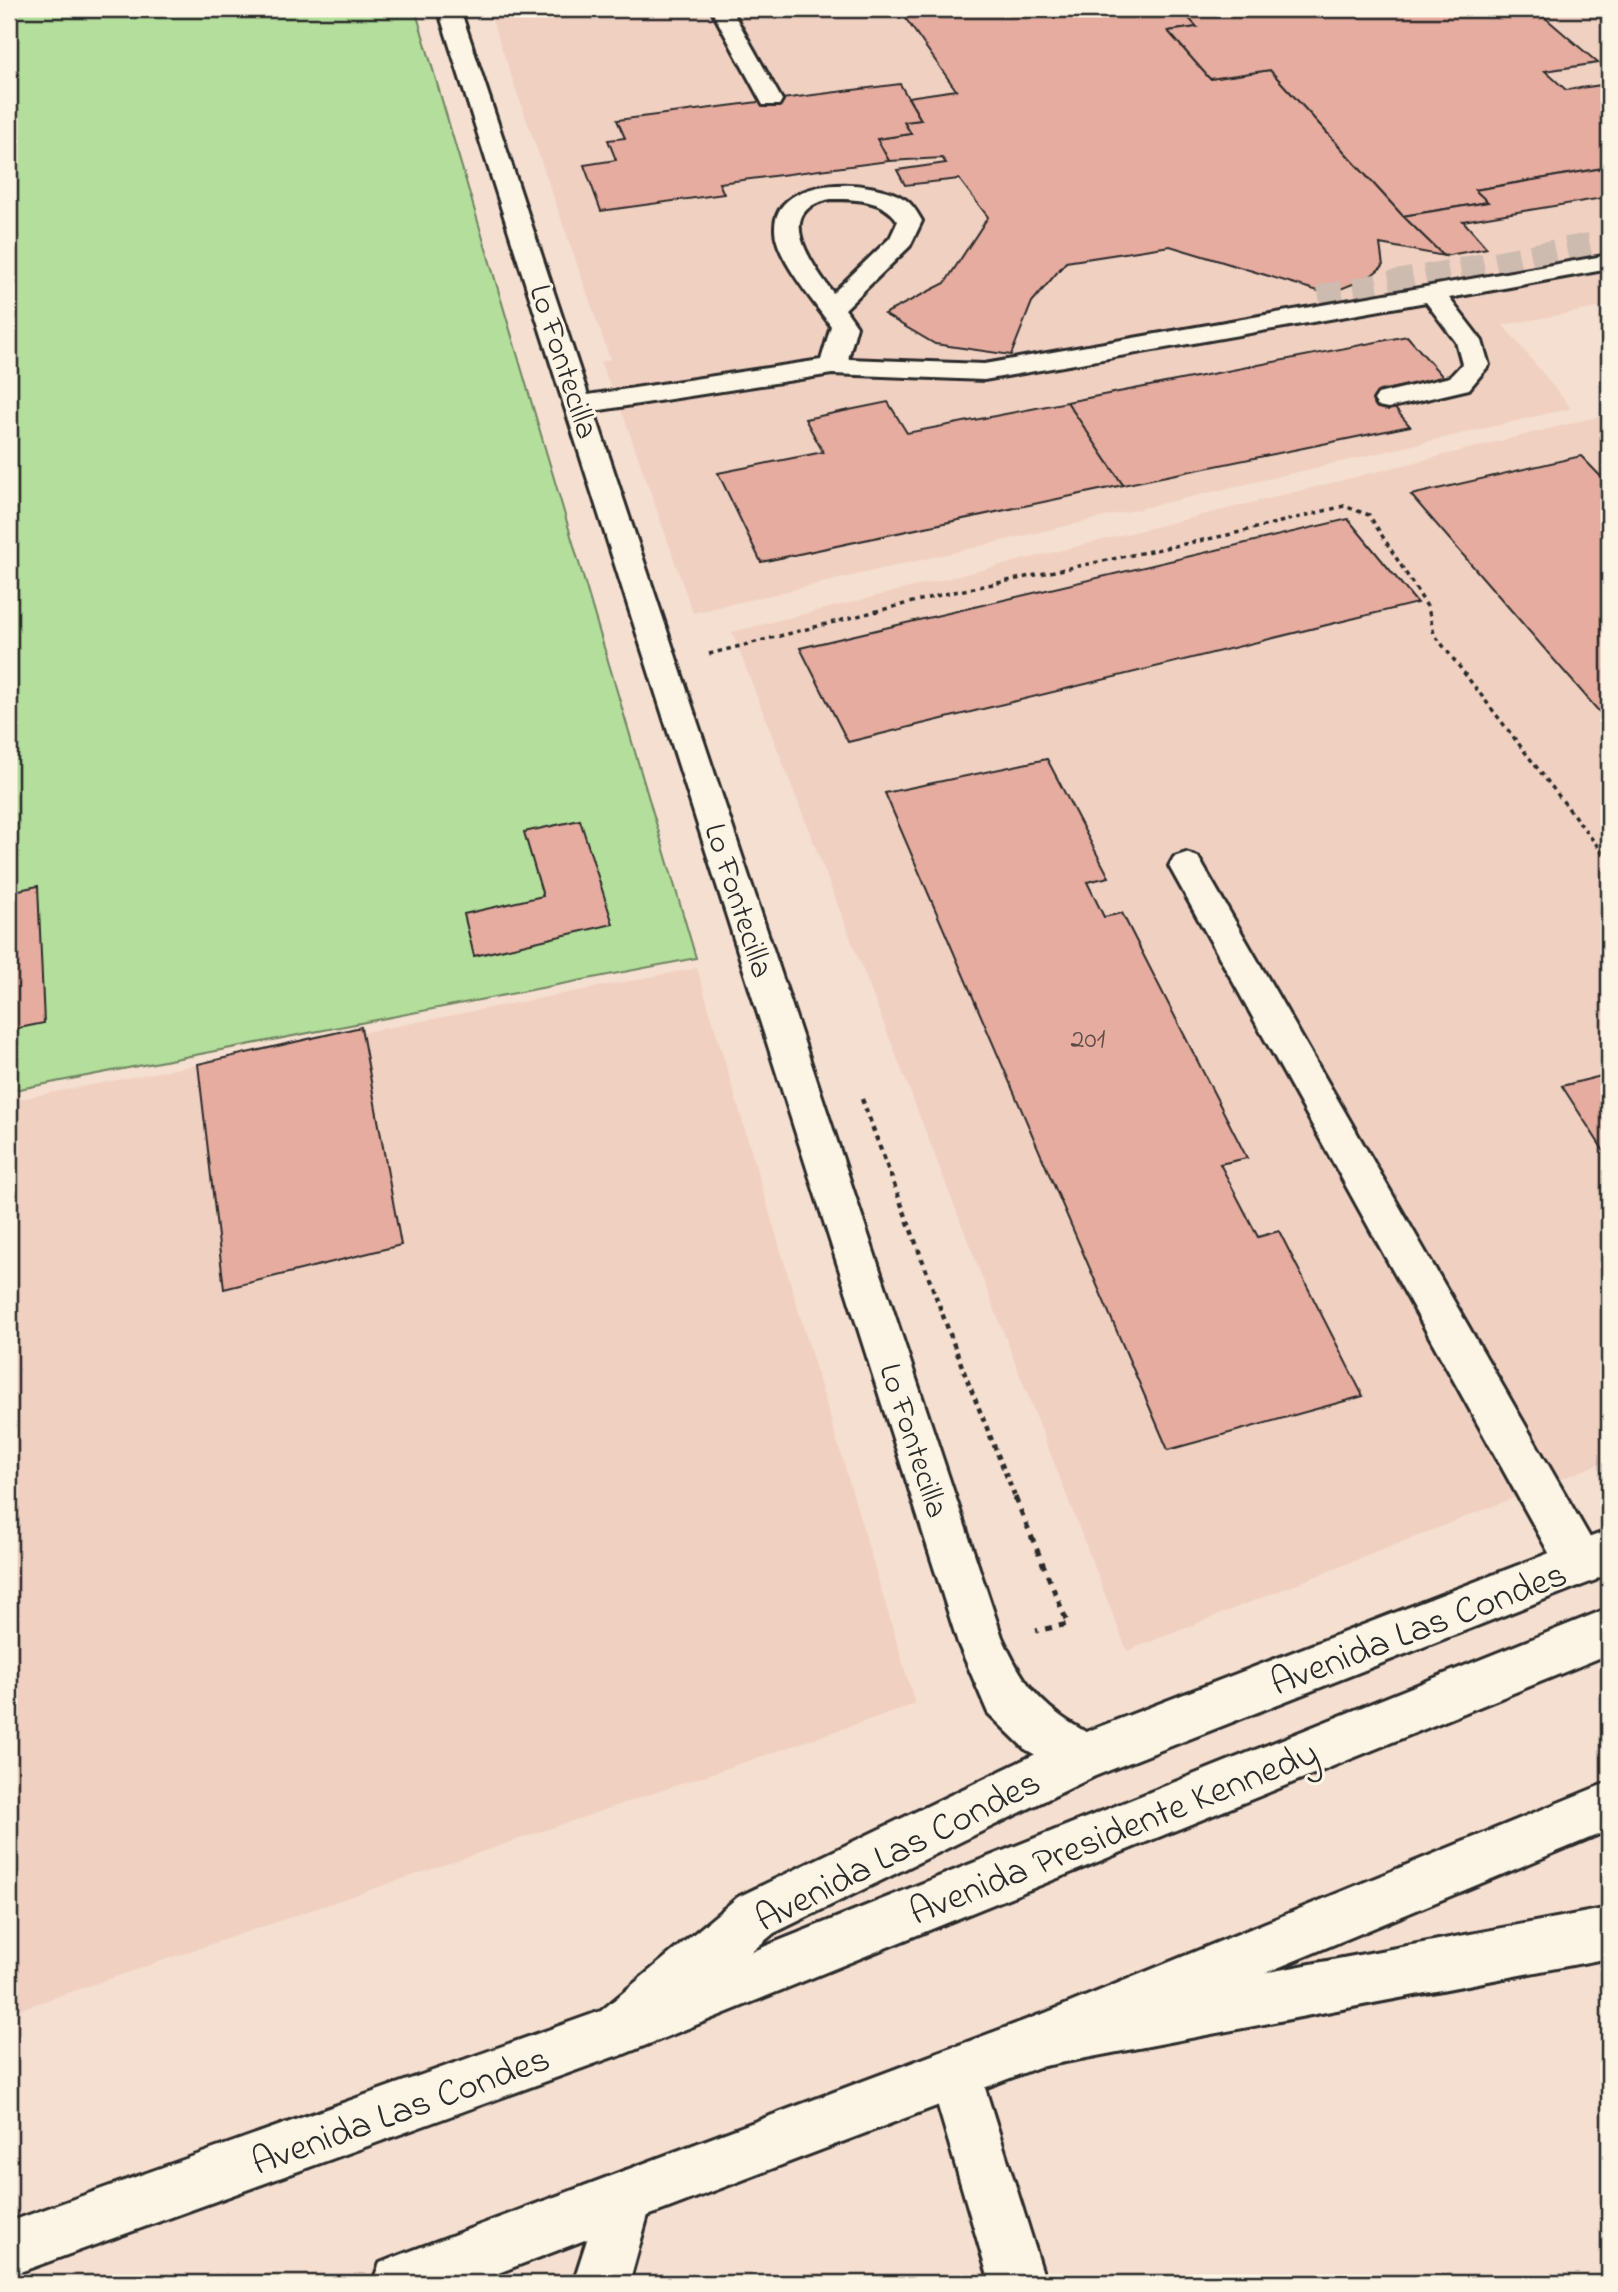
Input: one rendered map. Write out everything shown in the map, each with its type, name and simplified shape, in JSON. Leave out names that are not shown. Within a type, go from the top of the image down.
[{"type":"main road","name":"Lo Fontecilla","points":[[449,9],[981,1643],[1005,1696],[1042,1732],[1082,1757]]},
{"type":"main road","points":[[720,9],[771,100]]},
{"type":"main road","points":[[832,366],[838,317],[901,241],[910,221],[899,206],[879,196],[849,190],[829,191],[804,200],[793,210],[786,227],[792,244],[838,317],[868,341],[893,351],[984,372]]},
{"type":"main road","points":[[579,405],[832,366],[984,372],[1609,262]]},
{"type":"main road","points":[[1388,400],[1459,383],[1476,365],[1469,341],[1432,293]]},
{"type":"main road","points":[[1182,317],[1319,297]]},
{"type":"main road","points":[[1186,866],[1595,1558]]},
{"type":"main road","name":"Avenida Las Condes","points":[[9,2249],[617,2031],[756,1915],[1082,1757],[1595,1558]]},
{"type":"main road","name":"Avenida Presidente Kennedy","points":[[617,2031],[1609,1631]]},
{"type":"main road","points":[[400,2283],[1039,2041],[1609,1806]]},
{"type":"main road","points":[[1039,2041],[1609,1933]]},
{"type":"main road","points":[[954,2071],[1018,2283]]},
{"type":"main road","points":[[601,2283],[626,2197]]},
{"type":"path","points":[[664,665],[940,595],[1232,534],[1344,506],[1369,515],[1428,608],[1434,634],[1609,861]]},
{"type":"shaded area","points":[[488,9],[1609,9],[1609,306],[1503,325],[1571,408],[693,613],[624,417],[600,362],[610,359]]},
{"type":"shaded area","points":[[1609,414],[1609,1460],[1127,1651],[732,632]]},
{"type":"shaded area","points":[[697,968],[915,1704],[9,2013],[9,1101]]},
{"type":"green space","points":[[9,9],[415,9],[696,958],[9,1091]]},
{"type":"building","points":[[899,9],[1181,9],[1197,27],[1168,31],[1210,79],[1270,70],[1403,216],[1444,256],[1380,244],[1383,266],[1368,278],[1328,294],[1170,246],[1066,262],[1032,302],[1011,355],[935,344],[884,314],[945,283],[988,217],[959,179],[905,185],[897,170],[946,163],[942,158],[889,161],[877,139],[911,134],[904,122],[921,120],[908,97],[956,90]]},
{"type":"building","points":[[1181,9],[1535,9],[1598,63],[1545,71],[1566,90],[1609,84],[1609,167],[1475,190],[1488,202],[1403,216],[1270,70],[1210,79],[1168,31],[1197,27]]},
{"type":"building","points":[[900,84],[921,120],[904,122],[911,134],[877,139],[889,161],[719,183],[724,194],[601,211],[584,165],[616,160],[608,140],[625,138],[617,120]]},
{"type":"building","points":[[1609,167],[1609,197],[1463,221],[1487,248],[1444,256],[1403,216],[1488,202],[1475,190]]},
{"type":"building","points":[[1407,336],[1444,378],[1380,391],[1410,426],[1123,485],[1067,402]]},
{"type":"building","points":[[888,402],[907,433],[1067,402],[1123,485],[761,562],[718,473],[823,452],[805,419]]},
{"type":"building","points":[[1581,456],[1609,485],[1609,723],[1411,495]]},
{"type":"building","points":[[1348,519],[1417,603],[848,742],[800,648]]},
{"type":"building","points":[[1047,759],[1109,877],[1087,882],[1104,917],[1122,913],[1247,1158],[1220,1164],[1258,1237],[1279,1231],[1363,1396],[1168,1450],[885,793]]},
{"type":"building","points":[[580,820],[613,924],[474,956],[464,914],[543,896],[524,832]]},
{"type":"building","points":[[38,886],[44,1023],[9,1030],[9,892]]},
{"type":"building","points":[[361,1027],[401,1245],[224,1289],[198,1064]]},
{"type":"building","points":[[1609,1074],[1609,1159],[1562,1086]]},
{"type":"tunnel","points":[[1319,297],[1609,241]]}]
